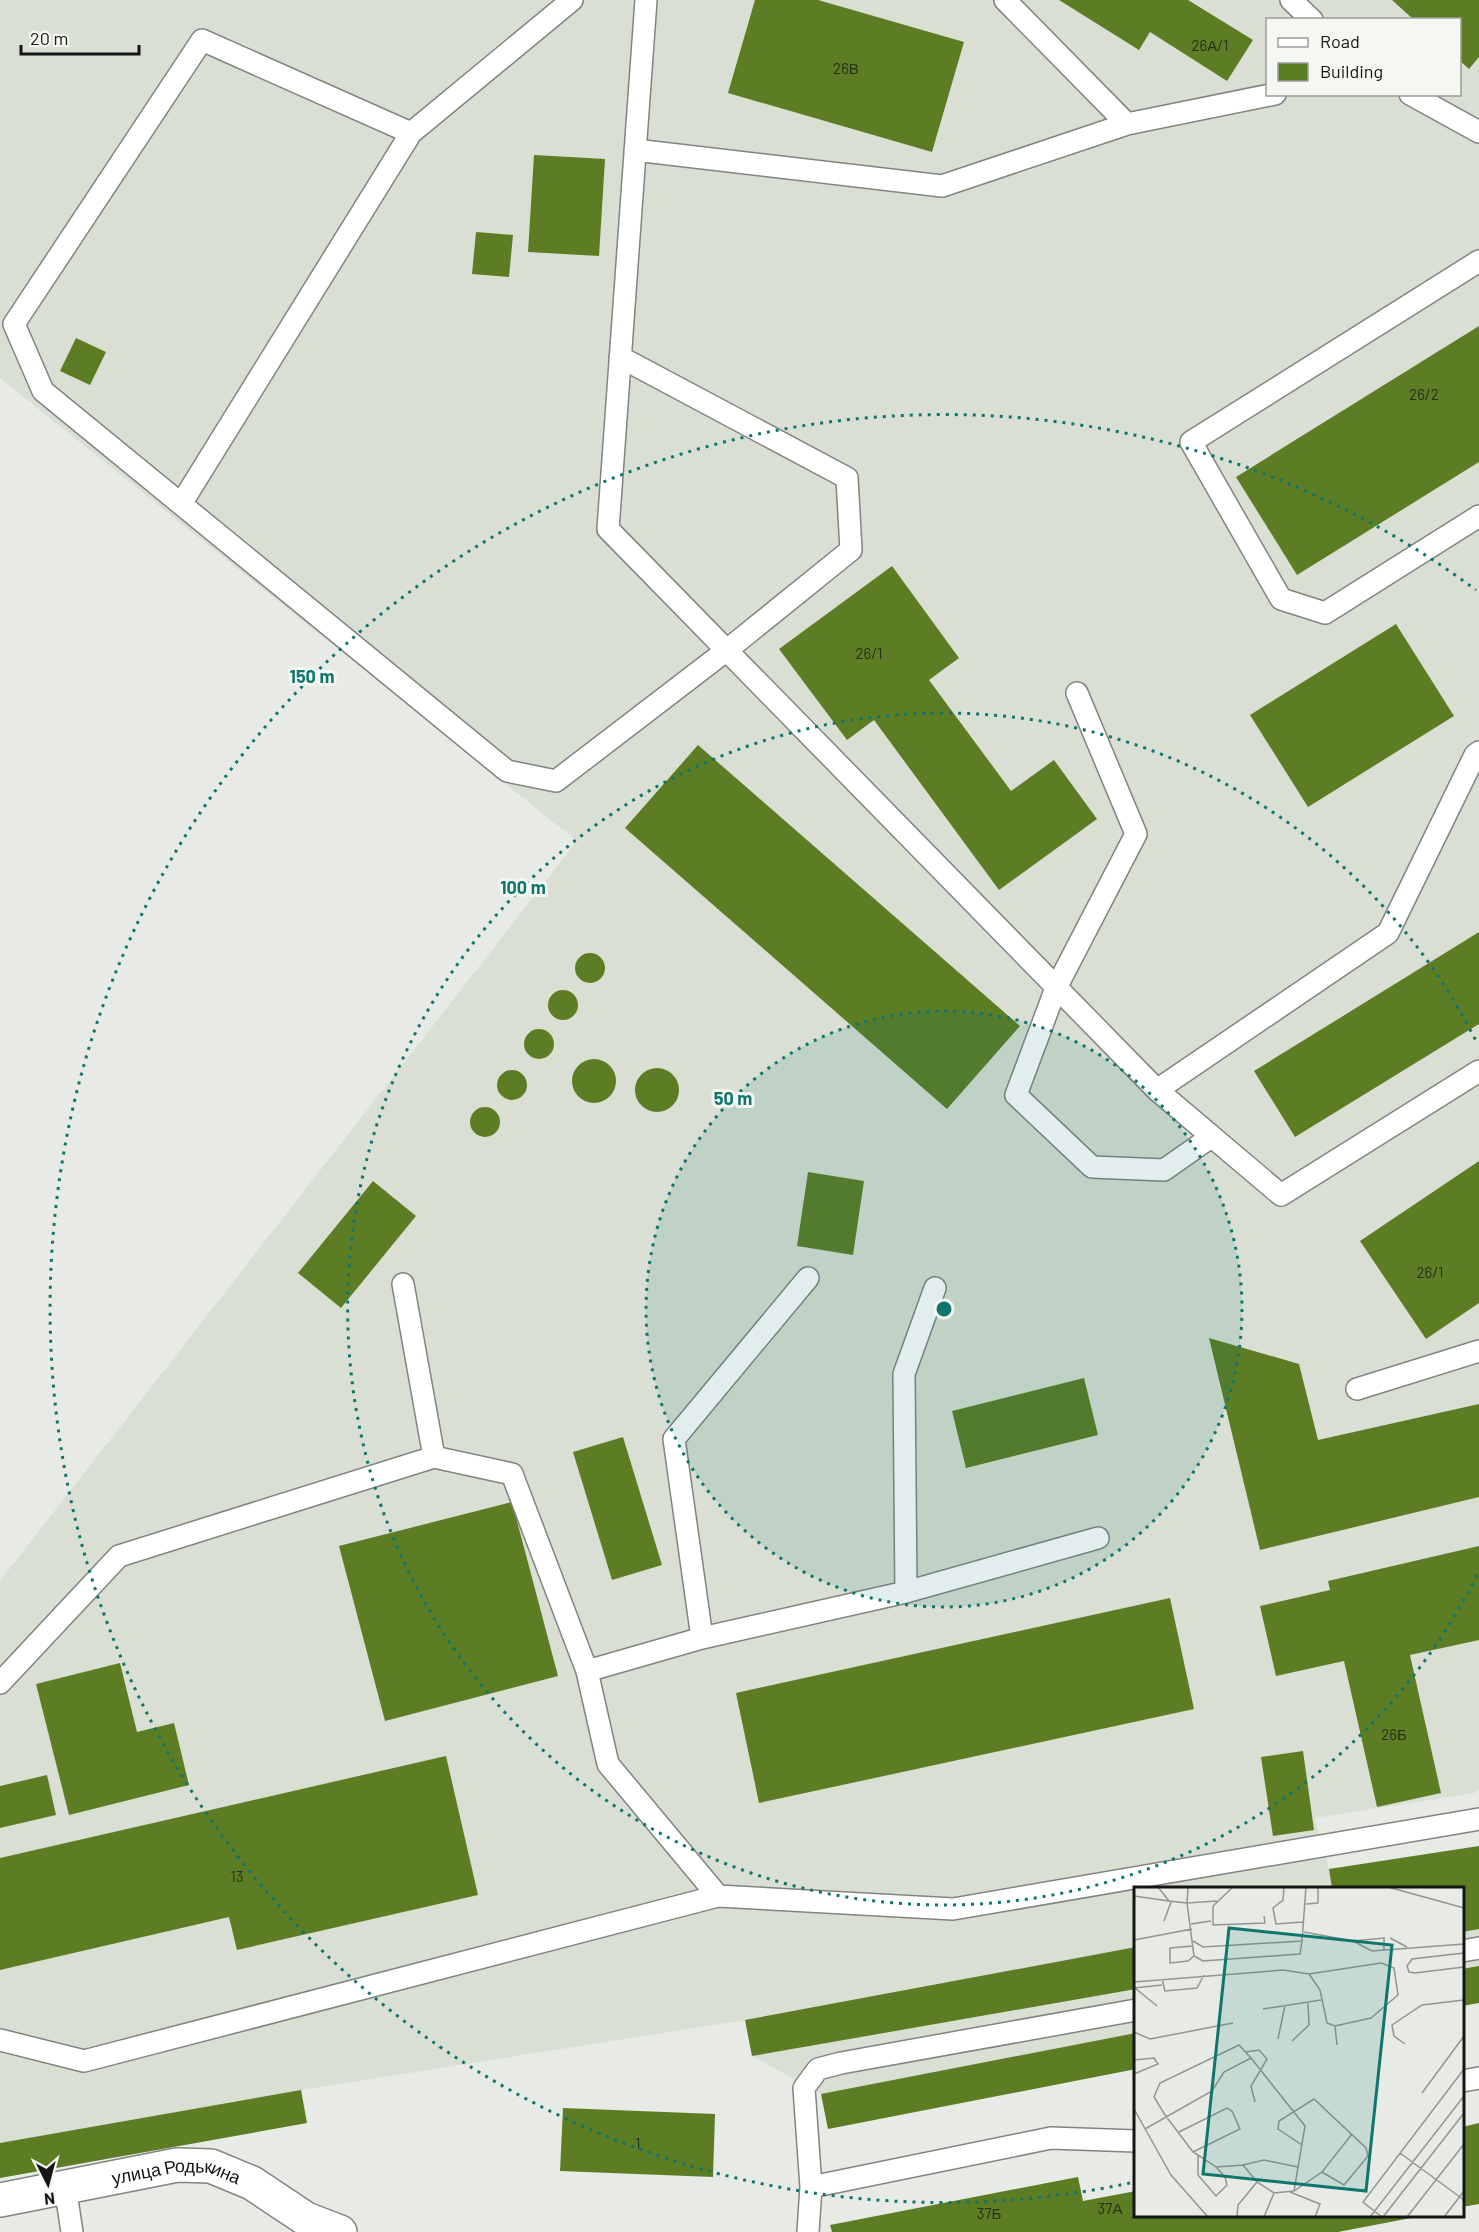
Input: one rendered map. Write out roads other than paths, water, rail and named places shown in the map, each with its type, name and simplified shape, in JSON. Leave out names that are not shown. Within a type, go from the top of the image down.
[{"type":"street","name":"улица Родькина","points":[[0,2200],[177,2165],[211,2166],[252,2183],[306,2220],[340,2232]]},
{"type":"lane","points":[[181,504],[411,133],[572,0]]},
{"type":"lane","points":[[646,0],[608,529],[1157,1090],[1281,1195],[1479,1071]]},
{"type":"lane","points":[[1005,0],[1127,124]]},
{"type":"lane","points":[[1291,0],[1310,18]]},
{"type":"lane","points":[[411,133],[202,40],[14,324],[43,391],[507,771],[556,781],[727,650],[851,550],[847,478],[620,357]]},
{"type":"lane","points":[[635,150],[942,186],[1127,124],[1266,96]]},
{"type":"lane","points":[[1414,96],[1479,132]]},
{"type":"lane","points":[[1479,261],[1191,442],[1281,599],[1325,613],[1479,516]]},
{"type":"lane","points":[[1077,693],[1136,834],[1056,988],[1016,1095],[1092,1167],[1164,1170],[1211,1137]]},
{"type":"lane","points":[[1157,1090],[1388,933],[1475,755],[1479,752]]},
{"type":"lane","points":[[702,1638],[674,1439],[808,1278]]},
{"type":"lane","points":[[403,1284],[434,1457]]},
{"type":"lane","points":[[906,1592],[904,1374],[935,1288]]},
{"type":"lane","points":[[1357,1389],[1479,1351]]},
{"type":"lane","points":[[0,1683],[119,1556],[434,1457],[512,1474],[586,1671],[608,1764],[718,1896]]},
{"type":"lane","points":[[586,1671],[702,1638],[906,1592],[1098,1538]]},
{"type":"lane","points":[[0,2040],[84,2061],[718,1896],[953,1909],[1479,1819]]},
{"type":"lane","points":[[1464,1951],[1479,1948]]},
{"type":"lane","points":[[808,2232],[811,2187],[804,2088],[818,2069],[852,2060],[1134,2010]]},
{"type":"lane","points":[[1464,2081],[1479,2078]]},
{"type":"lane","points":[[811,2187],[1051,2138],[1134,2140]]},
{"type":"lane","points":[[65,2186],[72,2232]]}]
